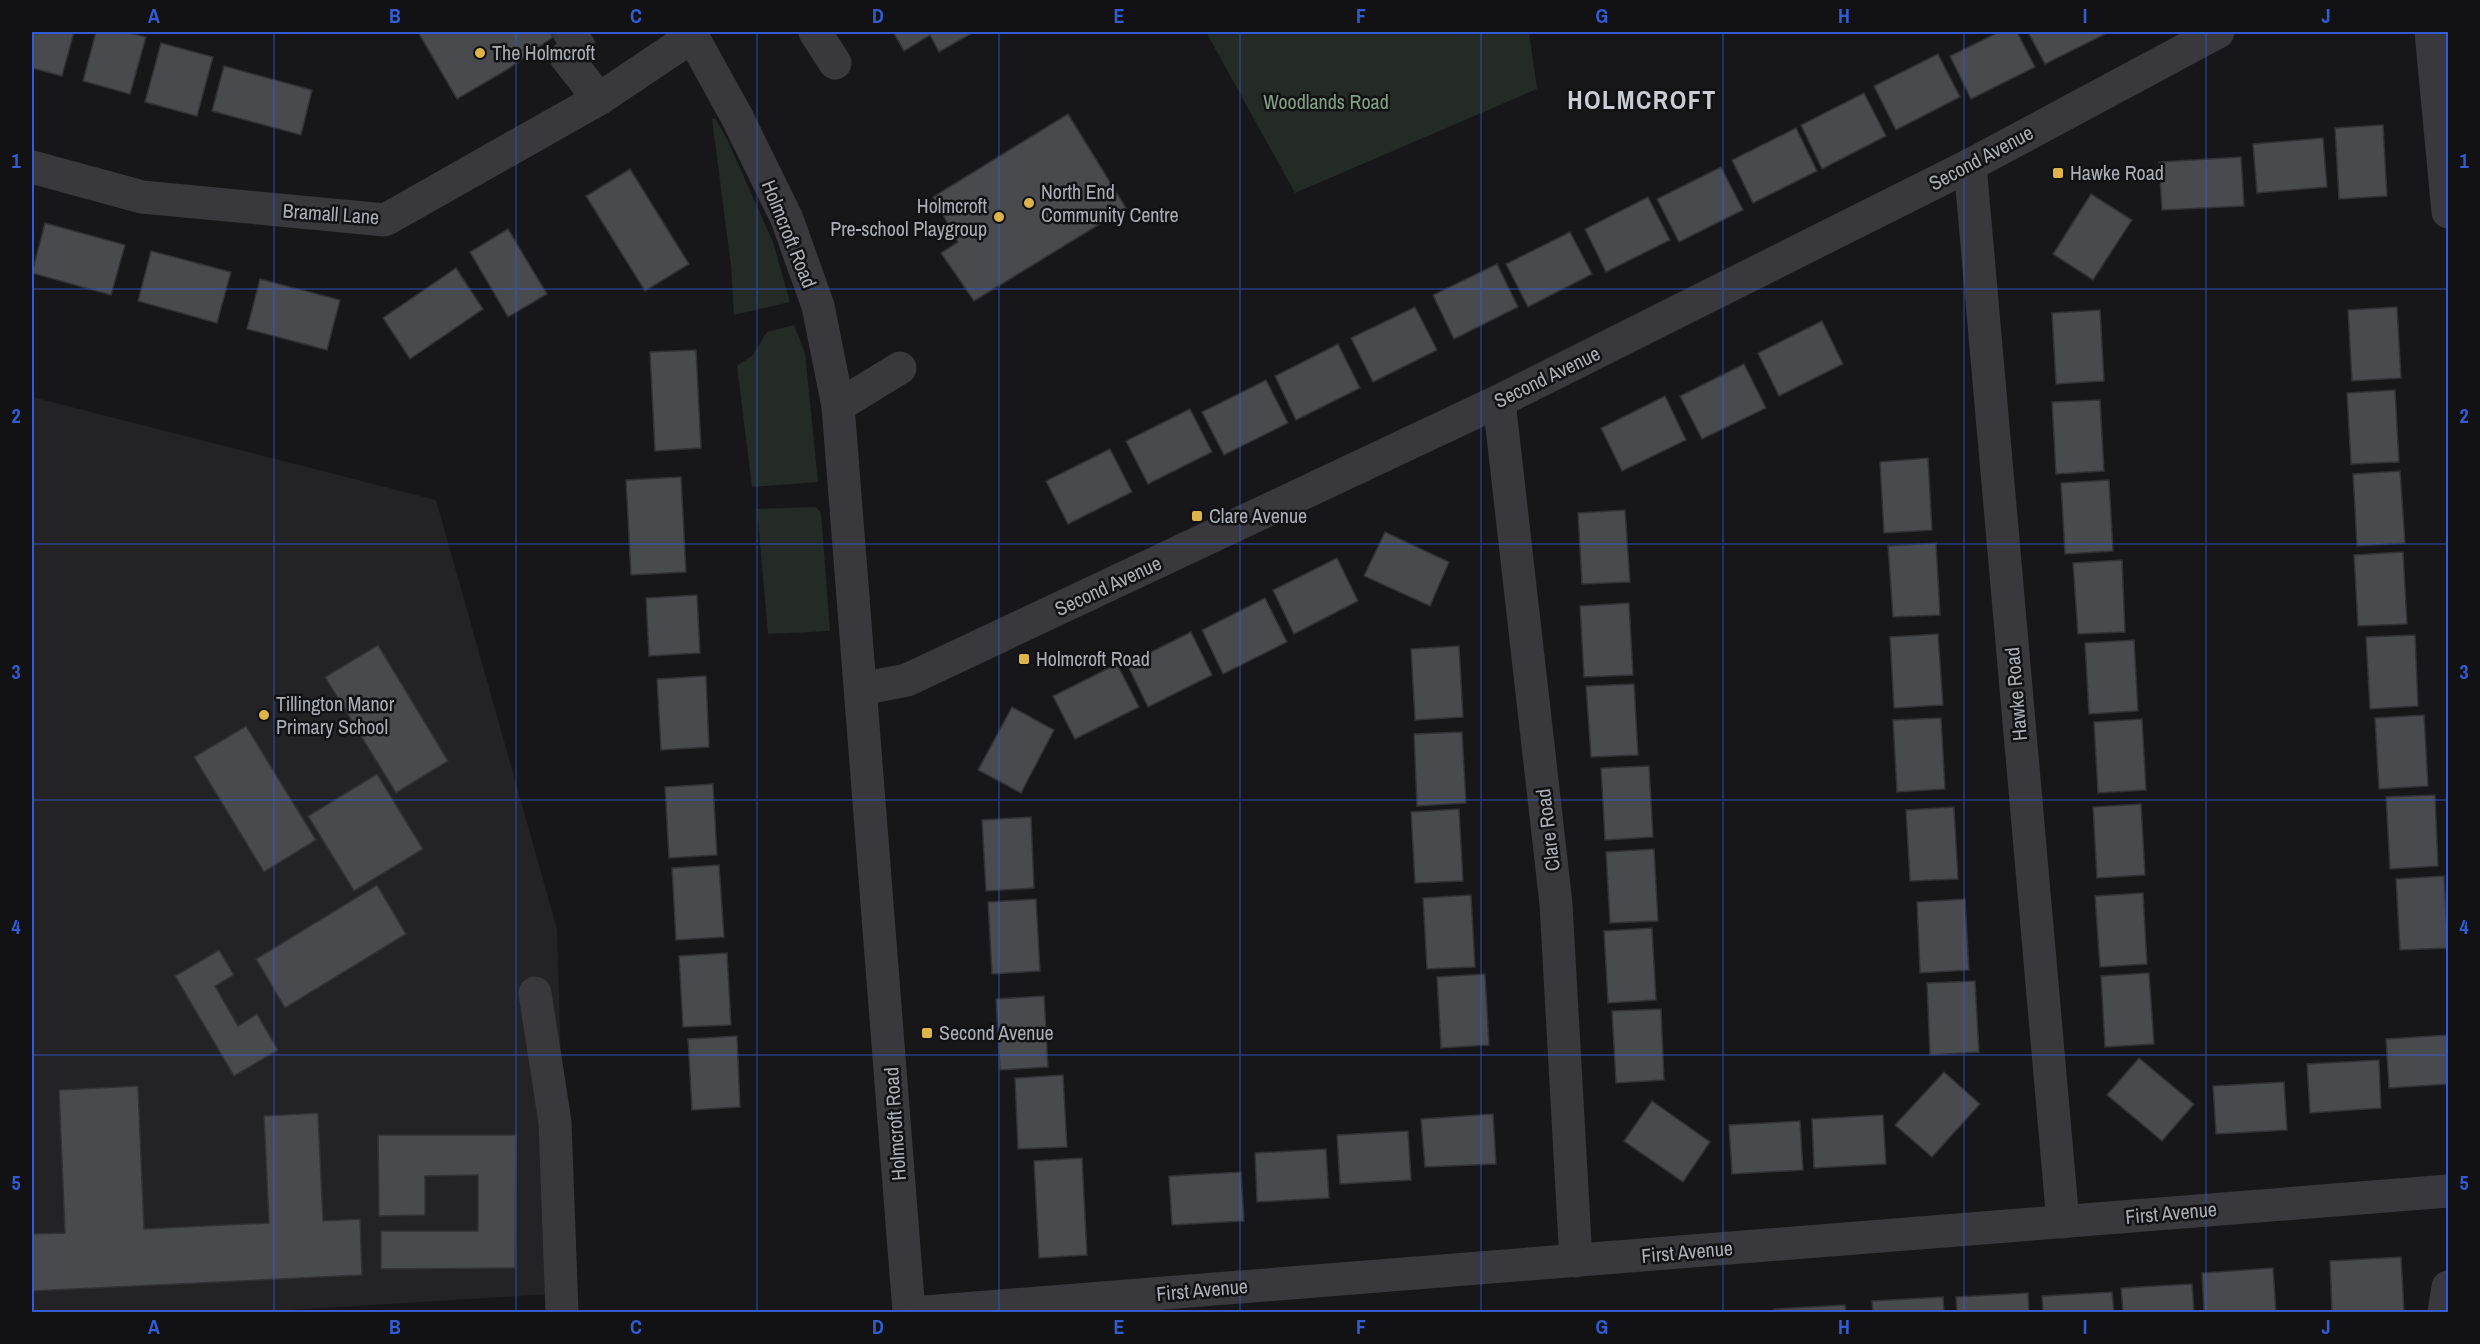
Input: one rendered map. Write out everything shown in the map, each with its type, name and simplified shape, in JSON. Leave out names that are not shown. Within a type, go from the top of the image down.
[{"type":"street","points":[[569,32],[579,46],[566,57],[599,99]]},
{"type":"street","points":[[815,32],[836,63]]},
{"type":"street","name":"Second Avenue","points":[[861,689],[907,680],[1498,402],[1970,165],[2218,32]]},
{"type":"street","points":[[2431,32],[2448,212]]},
{"type":"street","name":"Bramall Lane","points":[[32,167],[142,198],[385,220],[599,99],[692,34]]},
{"type":"street","name":"Holmcroft Road","points":[[692,34],[737,117],[787,219],[818,306],[838,406],[909,1312]]},
{"type":"street","name":"Hawke Road","points":[[1970,165],[2063,1222]]},
{"type":"street","points":[[838,406],[900,368]]},
{"type":"street","name":"Clare Road","points":[[1498,402],[1556,904],[1576,1261]]},
{"type":"street","points":[[535,993],[555,1122],[562,1312]]},
{"type":"street","name":"First Avenue","points":[[925,1312],[2448,1191]]},
{"type":"street","points":[[2444,1312],[2448,1287]]},
{"type":"shaded area","name":"Tillington Manor Primary School","points":[[32,397],[436,500],[557,929],[568,1293],[256,1312],[32,1312]]},
{"type":"green space","name":"Woodlands Road","points":[[1206,32],[1529,32],[1537,89],[1295,193]]},
{"type":"green space","points":[[715,118],[727,139],[773,242],[790,302],[734,315],[731,266],[712,119]]},
{"type":"green space","points":[[794,325],[805,353],[818,482],[752,487],[737,366],[753,355],[767,332]]},
{"type":"green space","points":[[816,507],[821,513],[830,631],[768,634],[757,509]]},
{"type":"building","points":[[32,32],[74,32],[62,76],[32,68]]},
{"type":"building","points":[[96,32],[125,32],[146,37],[130,94],[83,81]]},
{"type":"building","name":"The Holmcroft","points":[[418,32],[550,32],[553,37],[508,69],[457,99]]},
{"type":"building","points":[[893,32],[974,32],[939,52],[930,35],[904,51]]},
{"type":"building","points":[[1999,32],[2017,32],[2035,67],[1971,99],[1950,56]]},
{"type":"building","points":[[2028,32],[2109,32],[2045,64]]},
{"type":"building","points":[[161,43],[213,57],[197,116],[145,102]]},
{"type":"building","points":[[1938,54],[1960,97],[1896,130],[1874,86]]},
{"type":"building","points":[[224,66],[312,90],[301,135],[212,111]]},
{"type":"building","points":[[1864,93],[1886,136],[1822,169],[1801,125]]},
{"type":"building","name":"North End Community Centre","points":[[1068,114],[1126,208],[974,301],[941,253],[958,242],[933,197]]},
{"type":"building","points":[[2383,125],[2387,196],[2339,199],[2335,128]]},
{"type":"building","points":[[1796,128],[1817,171],[1753,203],[1732,160]]},
{"type":"building","points":[[2323,138],[2327,187],[2257,193],[2253,144]]},
{"type":"building","points":[[2241,157],[2244,206],[2162,210],[2159,162]]},
{"type":"building","points":[[1721,167],[1743,210],[1679,242],[1657,199]]},
{"type":"building","points":[[630,169],[689,264],[645,291],[586,196]]},
{"type":"building","points":[[2091,194],[2132,220],[2093,280],[2053,254]]},
{"type":"building","points":[[1648,197],[1670,240],[1606,272],[1585,229]]},
{"type":"building","points":[[45,223],[125,245],[111,295],[32,273]]},
{"type":"building","points":[[508,229],[547,294],[508,317],[470,252]]},
{"type":"building","points":[[1570,232],[1592,274],[1528,307],[1506,264]]},
{"type":"building","points":[[151,251],[231,272],[217,323],[138,301]]},
{"type":"building","points":[[1497,264],[1518,307],[1454,339],[1433,295]]},
{"type":"building","points":[[456,268],[483,309],[410,359],[383,318]]},
{"type":"building","points":[[260,279],[340,300],[327,350],[247,329]]},
{"type":"building","points":[[1415,307],[1437,350],[1373,382],[1351,338]]},
{"type":"building","points":[[2397,307],[2401,378],[2352,381],[2348,310]]},
{"type":"building","points":[[2100,310],[2104,381],[2056,384],[2052,313]]},
{"type":"building","points":[[1822,321],[1843,364],[1779,396],[1758,353]]},
{"type":"building","points":[[1338,344],[1360,388],[1296,420],[1275,376]]},
{"type":"building","points":[[696,350],[701,448],[655,451],[650,352]]},
{"type":"building","points":[[1744,364],[1766,408],[1702,439],[1680,396]]},
{"type":"building","points":[[1266,380],[1288,423],[1224,455],[1202,412]]},
{"type":"building","points":[[2395,390],[2399,462],[2351,464],[2347,393]]},
{"type":"building","points":[[1665,396],[1686,440],[1622,471],[1601,428]]},
{"type":"building","points":[[2100,400],[2104,471],[2056,474],[2052,402]]},
{"type":"building","points":[[1190,409],[1212,452],[1148,484],[1126,441]]},
{"type":"building","points":[[1110,449],[1132,492],[1068,524],[1046,481]]},
{"type":"building","points":[[1928,458],[1932,530],[1884,533],[1880,462]]},
{"type":"building","points":[[2400,471],[2405,543],[2357,546],[2353,474]]},
{"type":"building","points":[[681,477],[686,572],[631,575],[626,480]]},
{"type":"building","points":[[2109,480],[2113,551],[2065,554],[2061,483]]},
{"type":"building","points":[[1625,510],[1630,582],[1582,584],[1578,513]]},
{"type":"building","points":[[1385,532],[1449,562],[1430,606],[1364,576]]},
{"type":"building","points":[[1936,543],[1940,615],[1893,617],[1888,546]]},
{"type":"building","points":[[2403,552],[2407,624],[2358,626],[2354,555]]},
{"type":"building","points":[[1337,558],[1358,601],[1294,634],[1273,590]]},
{"type":"building","points":[[2122,560],[2125,632],[2078,634],[2073,563]]},
{"type":"building","points":[[697,595],[700,653],[649,656],[646,598]]},
{"type":"building","points":[[1265,598],[1287,642],[1223,674],[1202,630]]},
{"type":"building","points":[[1629,603],[1633,675],[1584,677],[1580,606]]},
{"type":"building","points":[[1191,632],[1212,675],[1148,707],[1127,664]]},
{"type":"building","points":[[1938,634],[1943,705],[1894,708],[1890,637]]},
{"type":"building","points":[[2415,635],[2418,706],[2370,709],[2366,637]]},
{"type":"building","points":[[2134,640],[2138,711],[2089,714],[2085,643]]},
{"type":"building","points":[[378,645],[448,761],[396,793],[325,677]]},
{"type":"building","points":[[1459,646],[1463,717],[1415,720],[1411,649]]},
{"type":"building","points":[[1117,664],[1139,707],[1075,739],[1053,696]]},
{"type":"building","points":[[706,676],[709,747],[661,750],[657,679]]},
{"type":"building","points":[[1634,684],[1638,755],[1591,757],[1586,686]]},
{"type":"building","points":[[1012,707],[1054,730],[1021,793],[978,770]]},
{"type":"building","points":[[2424,715],[2428,786],[2379,789],[2375,718]]},
{"type":"building","points":[[1941,718],[1945,789],[1897,792],[1893,720]]},
{"type":"building","points":[[2142,719],[2146,790],[2098,793],[2094,722]]},
{"type":"building","points":[[246,726],[316,840],[264,872],[194,757]]},
{"type":"building","points":[[1462,732],[1466,803],[1417,806],[1414,734]]},
{"type":"building","points":[[1649,766],[1653,837],[1605,840],[1601,768]]},
{"type":"building","points":[[377,774],[423,849],[354,891],[308,816]]},
{"type":"building","points":[[713,784],[717,855],[669,858],[665,787]]},
{"type":"building","points":[[2435,795],[2438,866],[2390,869],[2386,797]]},
{"type":"building","points":[[2141,804],[2145,875],[2097,878],[2093,807]]},
{"type":"building","points":[[1954,807],[1958,879],[1910,881],[1906,810]]},
{"type":"building","points":[[1459,809],[1463,881],[1415,883],[1411,812]]},
{"type":"building","points":[[1031,817],[1034,888],[986,891],[982,820]]},
{"type":"building","points":[[1654,849],[1658,921],[1610,923],[1606,852]]},
{"type":"building","points":[[719,865],[724,937],[676,940],[672,868]]},
{"type":"building","points":[[2444,876],[2448,948],[2400,950],[2396,879]]},
{"type":"building","points":[[377,885],[406,934],[285,1008],[256,959]]},
{"type":"building","points":[[2143,893],[2147,964],[2100,967],[2095,896]]},
{"type":"building","points":[[1471,895],[1475,967],[1427,969],[1423,898]]},
{"type":"building","points":[[1036,899],[1040,971],[992,974],[988,902]]},
{"type":"building","points":[[1965,899],[1969,970],[1920,973],[1917,902]]},
{"type":"building","points":[[1652,928],[1656,1000],[1608,1003],[1604,931]]},
{"type":"building","points":[[219,950],[234,975],[215,986],[238,1026],[257,1014],[278,1050],[234,1076],[175,976]]},
{"type":"building","points":[[727,953],[731,1025],[683,1027],[679,956]]},
{"type":"building","points":[[2149,973],[2154,1044],[2105,1047],[2101,976]]},
{"type":"building","points":[[1485,974],[1489,1045],[1441,1048],[1437,977]]},
{"type":"building","points":[[1975,981],[1979,1052],[1930,1055],[1927,983]]},
{"type":"building","points":[[1044,996],[1048,1067],[1000,1070],[996,999]]},
{"type":"building","points":[[1661,1009],[1664,1080],[1616,1083],[1612,1011]]},
{"type":"building","points":[[2448,1035],[2448,1084],[2389,1088],[2386,1039]]},
{"type":"building","points":[[737,1036],[740,1107],[692,1110],[688,1039]]},
{"type":"building","points":[[2139,1058],[2194,1104],[2162,1141],[2107,1095]]},
{"type":"building","points":[[2379,1060],[2381,1108],[2310,1113],[2307,1064]]},
{"type":"building","points":[[1944,1072],[1980,1104],[1932,1157],[1895,1125]]},
{"type":"building","points":[[1063,1075],[1067,1147],[1018,1149],[1015,1078]]},
{"type":"building","points":[[2284,1082],[2287,1130],[2216,1134],[2213,1086]]},
{"type":"building","points":[[138,1086],[144,1229],[269,1223],[264,1116],[318,1113],[323,1221],[360,1219],[362,1275],[32,1291],[32,1234],[65,1233],[59,1090]]},
{"type":"building","points":[[1652,1101],[1710,1142],[1683,1182],[1624,1141]]},
{"type":"building","points":[[1493,1114],[1496,1164],[1425,1167],[1421,1119]]},
{"type":"building","points":[[1883,1115],[1886,1164],[1814,1168],[1812,1119]]},
{"type":"building","points":[[1800,1121],[1803,1170],[1732,1174],[1729,1125]]},
{"type":"building","points":[[1408,1131],[1411,1180],[1340,1184],[1337,1135]]},
{"type":"building","points":[[378,1135],[516,1135],[515,1268],[381,1269],[381,1231],[478,1231],[478,1175],[425,1176],[425,1215],[379,1216]]},
{"type":"building","points":[[1326,1149],[1329,1198],[1257,1202],[1255,1153]]},
{"type":"building","points":[[1082,1158],[1087,1255],[1039,1258],[1034,1161]]},
{"type":"building","points":[[1241,1172],[1244,1221],[1172,1225],[1169,1176]]},
{"type":"building","points":[[2401,1257],[2404,1312],[2332,1312],[2330,1261]]},
{"type":"building","points":[[2273,1268],[2276,1312],[2204,1312],[2202,1273]]},
{"type":"building","points":[[2192,1284],[2194,1312],[2123,1312],[2121,1288]]},
{"type":"building","points":[[2112,1292],[2114,1312],[2043,1312],[2042,1296]]},
{"type":"building","points":[[2028,1293],[2029,1312],[1957,1312],[1956,1297]]},
{"type":"building","points":[[1943,1297],[1944,1312],[1873,1312],[1872,1301]]},
{"type":"building","points":[[1845,1305],[1846,1312],[1774,1312],[1774,1309]]},
{"type":"place","name":"The Holmcroft","points":[[480,53]]},
{"type":"place","name":"Hawke Road","points":[[2058,173]]},
{"type":"place","name":"North End Community Centre","points":[[1029,203]]},
{"type":"place","name":"Holmcroft Pre-school Playgroup","points":[[999,217]]},
{"type":"place","name":"Clare Avenue","points":[[1197,516]]},
{"type":"place","name":"Holmcroft Road","points":[[1024,659]]},
{"type":"place","name":"Tillington Manor Primary School","points":[[264,715]]},
{"type":"place","name":"Second Avenue","points":[[927,1033]]},
{"type":"district","name":"HOLMCROFT","points":[[1642,100]]}]
